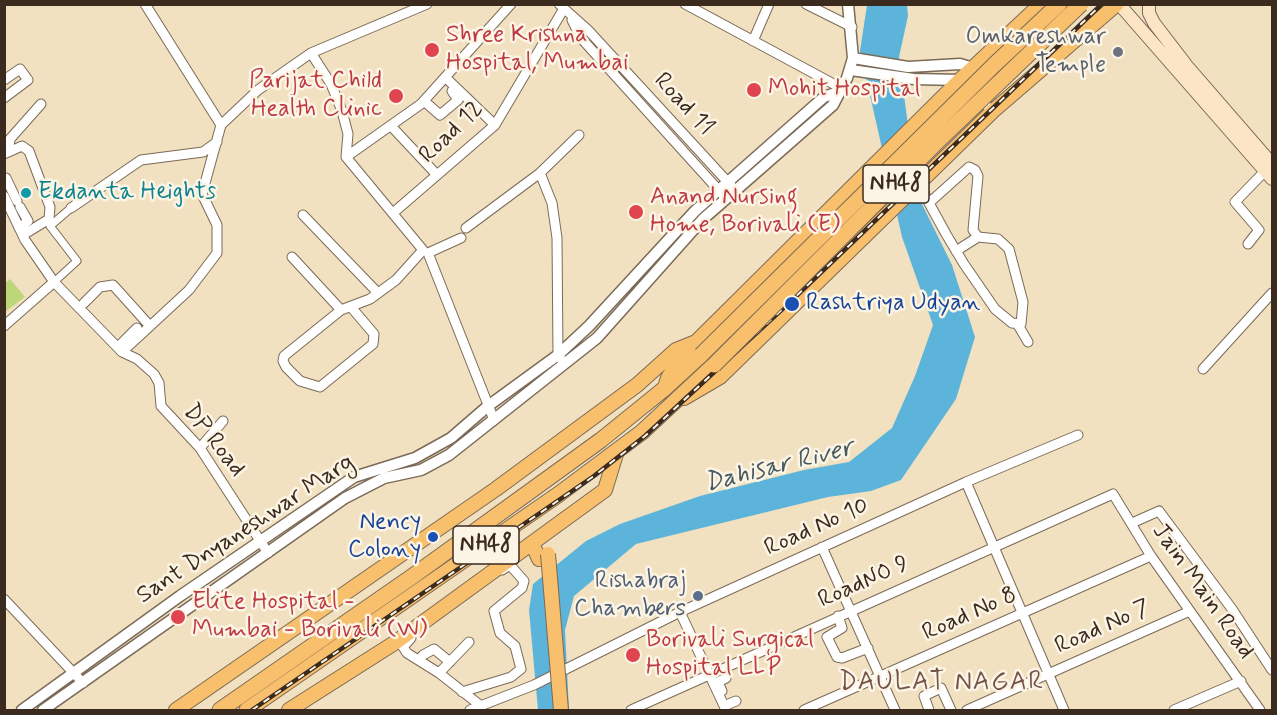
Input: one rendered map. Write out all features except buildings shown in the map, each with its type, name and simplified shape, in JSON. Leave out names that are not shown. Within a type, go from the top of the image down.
[{"type":"highway","name":"NH48","points":[[220,711],[413,576],[610,433],[664,389],[698,349],[1059,4]]},
{"type":"highway","name":"NH48","points":[[247,711],[434,582],[617,451],[674,404],[1081,4]]},
{"type":"main road","points":[[176,711],[506,482],[637,385],[676,350],[698,349],[923,116],[1041,4]]},
{"type":"main road","points":[[674,404],[720,377],[993,111],[1118,4],[1270,171]]},
{"type":"main road","points":[[1149,4],[1149,13],[1154,23],[1270,171]]},
{"type":"main road","points":[[920,181],[923,116]]},
{"type":"main road","points":[[289,711],[396,642],[604,490],[617,451]]},
{"type":"main road","points":[[547,533],[543,556],[553,711]]},
{"type":"main road","points":[[532,543],[543,556],[561,711]]},
{"type":"street","points":[[145,4],[221,125]]},
{"type":"street","points":[[119,347],[189,290],[217,253],[217,225],[202,194],[221,125],[258,90],[311,53],[427,4]]},
{"type":"street","points":[[427,104],[446,78],[510,4]]},
{"type":"street","points":[[685,4],[840,90],[858,65],[848,4]]},
{"type":"street","points":[[753,42],[769,4]]},
{"type":"street","points":[[806,4],[852,27]]},
{"type":"street","name":"Road 11","points":[[561,7],[571,18],[588,30],[735,191]]},
{"type":"street","name":"Road 12","points":[[393,213],[495,125],[561,7]]},
{"type":"street","points":[[571,18],[582,38],[726,199]]},
{"type":"street","points":[[311,53],[331,84],[342,111],[348,134],[346,157],[423,250],[396,280],[378,293],[341,310],[284,356],[283,361],[286,367],[308,386],[320,387],[330,381],[375,340],[374,334],[351,307]]},
{"type":"street","points":[[858,65],[914,67],[960,64],[974,67],[1009,97]]},
{"type":"street","points":[[858,65],[914,79],[960,80],[993,111]]},
{"type":"street","points":[[4,80],[20,69],[27,80],[4,98]]},
{"type":"street","points":[[446,78],[495,125]]},
{"type":"street","name":"Sant Dnyaneshwar Marg","points":[[43,711],[345,498],[384,478],[421,470],[449,455],[494,420],[562,359],[589,326],[695,211],[824,97],[840,90]]},
{"type":"street","name":"Sant Dnyaneshwar Marg","points":[[22,711],[260,541],[354,477],[415,458],[451,438],[488,406],[597,338],[703,219],[832,105],[840,90]]},
{"type":"street","points":[[427,104],[440,115],[458,98],[452,91]]},
{"type":"street","points":[[346,157],[438,99]]},
{"type":"street","points":[[4,152],[10,140],[41,104]]},
{"type":"street","points":[[392,127],[437,175]]},
{"type":"street","points":[[466,228],[540,173],[579,135]]},
{"type":"street","points":[[4,326],[77,261],[50,226],[71,208],[141,160],[203,152],[217,142]]},
{"type":"street","points":[[4,152],[22,146],[29,151],[50,207],[49,219],[21,232]]},
{"type":"street","points":[[929,203],[966,170],[973,167],[978,176],[973,230],[978,237]]},
{"type":"street","points":[[1248,244],[1257,233],[1258,228],[1235,202],[1270,171]]},
{"type":"street","points":[[540,173],[552,203],[557,238],[562,359]]},
{"type":"street","points":[[6,178],[7,193],[19,204],[28,221],[21,232]]},
{"type":"street","points":[[920,181],[929,203],[956,251],[995,309],[1018,325],[1028,342]]},
{"type":"street","name":"DP Road","points":[[7,193],[21,232],[54,282],[119,347],[154,374],[159,383],[161,406],[200,448],[268,553]]},
{"type":"street","points":[[303,215],[378,293]]},
{"type":"street","points":[[956,251],[978,237],[998,239],[1009,249],[1024,310],[1022,321],[1018,325]]},
{"type":"street","points":[[460,238],[428,253],[494,420]]},
{"type":"street","points":[[292,257],[341,310]]},
{"type":"street","points":[[99,328],[83,307],[100,287],[109,283],[114,285],[147,323]]},
{"type":"street","points":[[1203,369],[1272,293]]},
{"type":"street","points":[[200,448],[223,421]]},
{"type":"street","name":"Road No 10","points":[[470,711],[533,686],[680,612],[822,547],[1078,435]]},
{"type":"street","points":[[966,483],[1064,711]]},
{"type":"street","name":"RoadNO 9","points":[[631,711],[721,676],[850,610],[1113,494]]},
{"type":"street","name":"Jain Main Road","points":[[1113,494],[1151,556],[1260,711]]},
{"type":"street","points":[[1131,524],[1159,511],[1232,609],[1272,670]]},
{"type":"street","points":[[822,547],[896,711]]},
{"type":"street","name":"Road No 8","points":[[804,711],[1151,556]]},
{"type":"street","points":[[481,708],[439,673],[405,650],[404,644],[510,565],[524,585],[494,611],[500,633],[515,646],[521,669],[533,686]]},
{"type":"street","points":[[4,599],[83,683]]},
{"type":"street","name":"Road No 7","points":[[967,711],[1190,611]]},
{"type":"street","points":[[680,612],[721,676],[725,700]]},
{"type":"street","points":[[838,616],[843,628],[827,638],[837,657],[840,659],[868,648]]},
{"type":"street","points":[[439,673],[469,642]]},
{"type":"street","points":[[419,660],[434,649],[450,662]]},
{"type":"street","points":[[462,692],[511,677],[521,669]]},
{"type":"street","points":[[1174,711],[1241,681]]},
{"type":"street","points":[[930,711],[924,696],[941,688],[951,711]]},
{"type":"green space","points":[[10,279],[25,297],[5,312],[5,283]]},
{"type":"water","points":[[867,5],[907,5],[908,16],[899,57],[917,194],[952,265],[975,337],[956,399],[901,480],[871,491],[828,497],[636,544],[574,596],[565,630],[569,710],[538,710],[529,610],[533,584],[586,541],[620,524],[700,496],[804,470],[849,462],[892,428],[915,376],[933,325],[902,237],[860,51]]},
{"type":"railway","points":[[252,710],[594,476],[645,436],[790,302],[1102,4]]},
{"type":"place","name":"Shree Krishna Hospital, Mumbai","points":[[432,50]]},
{"type":"place","name":"Omkareshwar Temple","points":[[1118,52]]},
{"type":"place","name":"Mohit Hospital","points":[[754,90]]},
{"type":"place","name":"Parijat Child Health Clinic","points":[[396,96]]},
{"type":"place","name":"Ekdanta Heights","points":[[26,193]]},
{"type":"place","name":"Anand Nursing Home, Borivali (E)","points":[[636,212]]},
{"type":"place","name":"Rashtriya Udyan","points":[[792,304]]},
{"type":"place","name":"Nency Colony","points":[[433,537]]},
{"type":"place","name":"Rishabraj Chambers","points":[[698,596]]},
{"type":"place","name":"Elite Hospital - Mumbai - Borivali (W)","points":[[178,617]]},
{"type":"place","name":"Borivali Surgical Hospital LLP","points":[[633,655]]},
{"type":"district","name":"DAULAT NAGAR","points":[[942,684]]},
{"type":"water label","name":"Dahisar River","points":[[779,467]]}]
